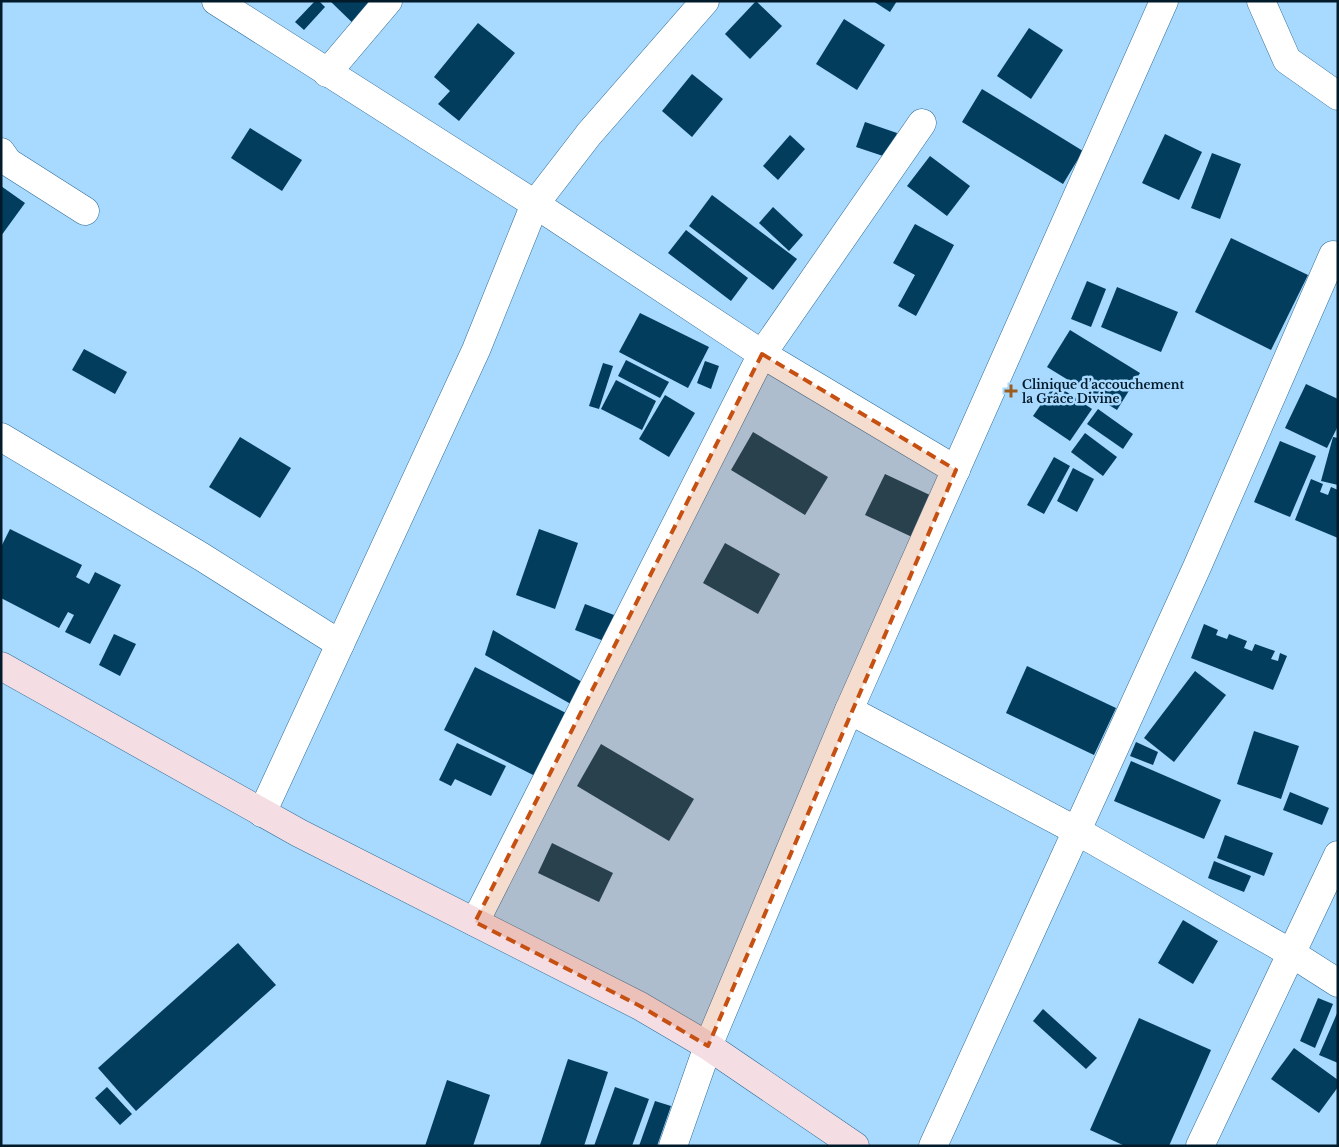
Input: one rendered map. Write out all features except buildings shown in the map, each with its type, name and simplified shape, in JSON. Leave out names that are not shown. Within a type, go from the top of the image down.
[{"type":"street","points":[[216,1],[535,204],[762,354],[956,470]]},
{"type":"street","points":[[327,73],[388,1]]},
{"type":"street","points":[[262,813],[476,350],[535,204],[589,134],[705,1]]},
{"type":"street","points":[[673,1146],[708,1046],[849,710],[1164,1]]},
{"type":"street","points":[[1261,1],[1287,60],[1338,96]]},
{"type":"street","points":[[475,922],[762,354],[922,123]]},
{"type":"street","points":[[1,152],[8,162],[85,211]]},
{"type":"street","points":[[933,1146],[1198,567],[1336,255]]},
{"type":"street","points":[[1,437],[202,557],[340,644]]},
{"type":"street","points":[[1,666],[262,813],[640,1006],[708,1046],[855,1146]]},
{"type":"street","points":[[849,710],[1077,831],[1291,953],[1338,983]]},
{"type":"street","points":[[1200,1146],[1338,855]]},
{"type":"highlighted area","points":[[762,354],[956,470],[708,1046],[640,1006],[475,922]]},
{"type":"place","name":"Clinique d’accouchement la Grâce Divine","points":[[1011,391]]}]
